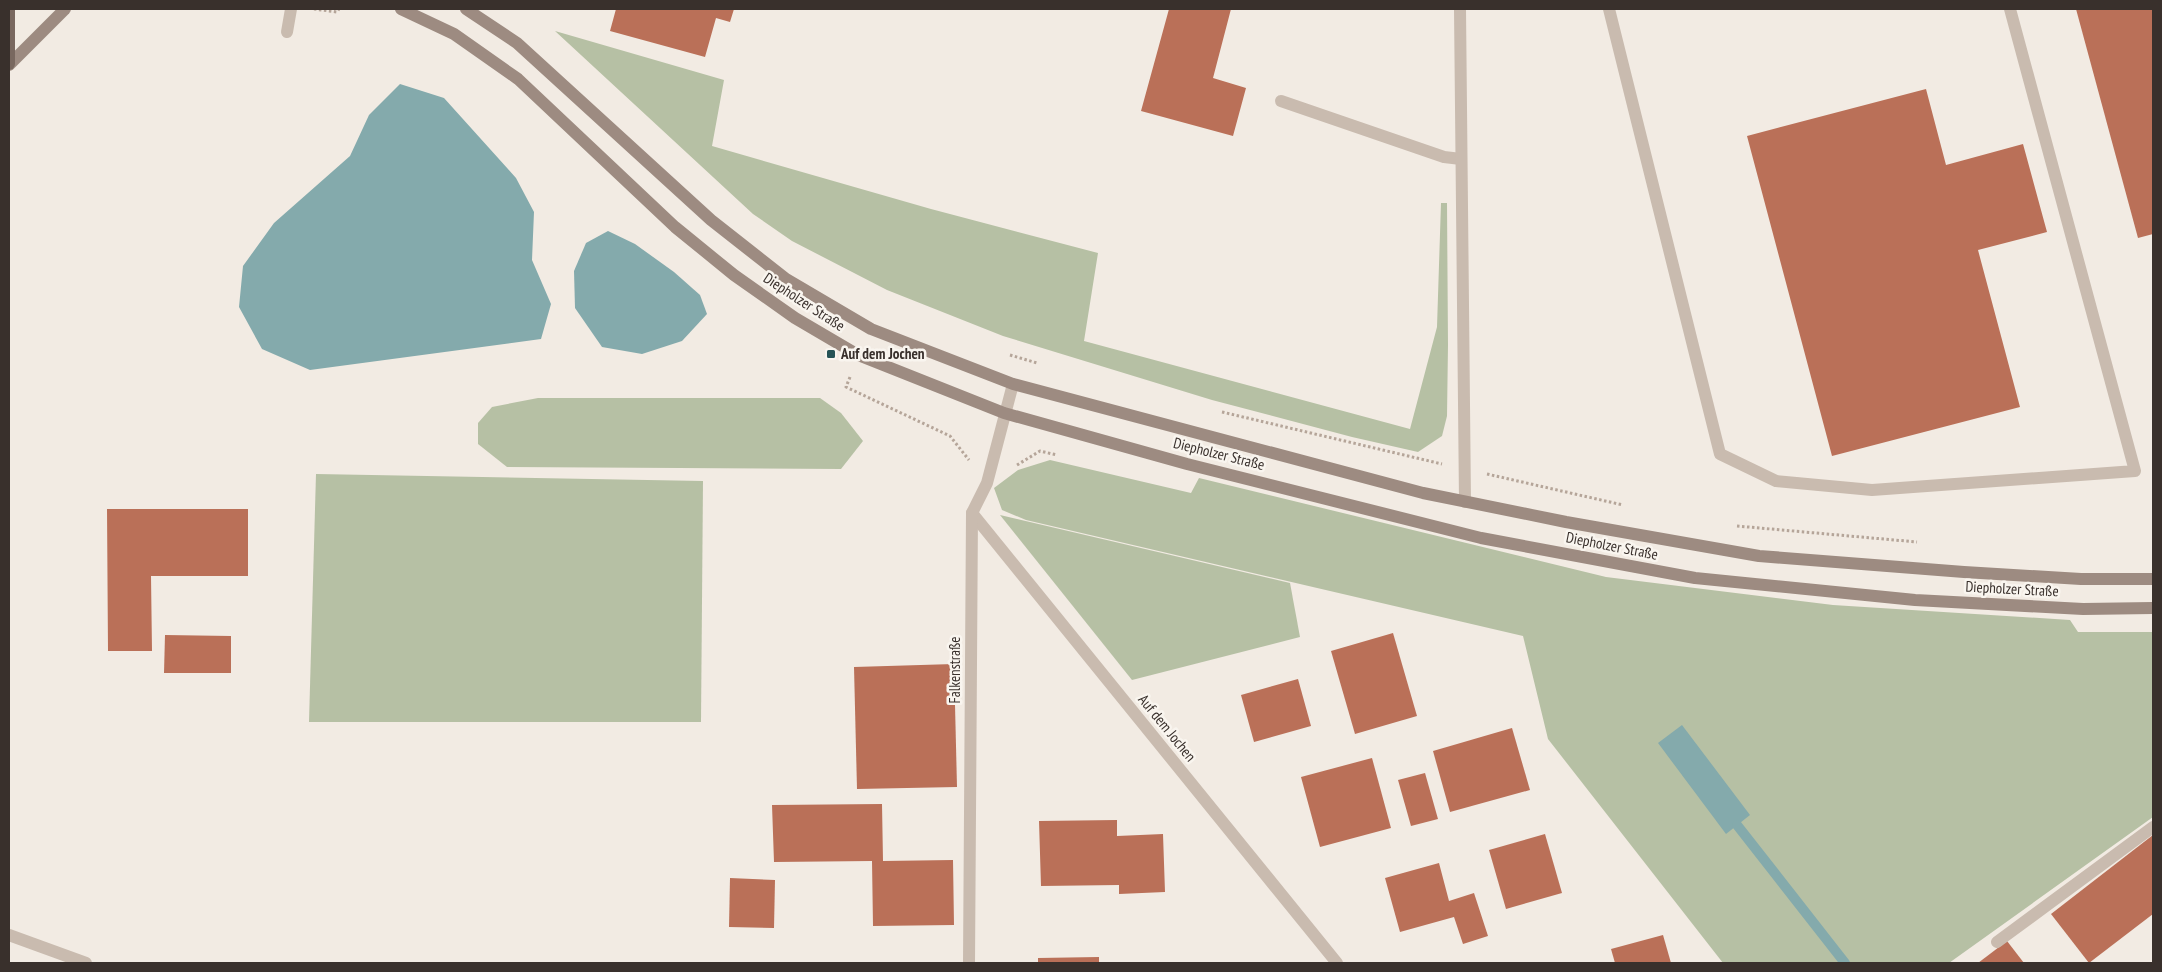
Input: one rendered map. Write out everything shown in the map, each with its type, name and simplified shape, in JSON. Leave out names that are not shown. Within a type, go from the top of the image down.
[{"type":"main road","points":[[9,9],[9,65]]},
{"type":"street","points":[[9,65],[65,9]]},
{"type":"street","points":[[287,32],[290,9]]},
{"type":"street","name":"Diepholzer Straße","points":[[401,9],[454,34],[518,79],[675,226],[734,275],[795,318],[858,355],[1004,412],[1188,464],[1481,538],[1695,578],[1915,600],[2083,609],[2153,608]]},
{"type":"street","name":"Diepholzer Straße","points":[[466,9],[517,43],[711,220],[786,279],[870,329],[1013,384],[1465,502],[1759,556],[1983,574],[2081,579],[2153,579]]},
{"type":"street","points":[[1460,9],[1465,502]]},
{"type":"street","points":[[1610,9],[1720,454],[1776,481],[1872,490],[2135,471],[2010,9]]},
{"type":"street","points":[[1281,101],[1444,157],[1461,159]]},
{"type":"street","name":"Falkenstraße","points":[[969,963],[972,513],[986,482],[1013,384]]},
{"type":"street","name":"Auf dem Jochen","points":[[972,513],[1337,963]]},
{"type":"street","points":[[1997,942],[2153,827]]},
{"type":"street","points":[[9,935],[86,963]]},
{"type":"path","points":[[314,9],[337,12],[338,9]]},
{"type":"path","points":[[1003,352],[1039,364]]},
{"type":"path","points":[[1213,410],[1627,506]]},
{"type":"path","points":[[1733,525],[1921,542]]},
{"type":"green space","points":[[555,31],[724,80],[712,146],[931,209],[1098,253],[1084,341],[1410,429],[1437,327],[1441,203],[1447,203],[1447,416],[1442,436],[1418,452],[1352,437],[1212,400],[1003,336],[887,290],[792,241],[753,214]]},
{"type":"green space","points":[[538,398],[820,398],[841,413],[863,441],[841,469],[507,467],[478,444],[478,423],[492,407]]},
{"type":"green space","points":[[1050,460],[1191,493],[1199,478],[1606,577],[1833,605],[2070,620],[2078,632],[2153,632],[2153,817],[1949,963],[1723,963],[1548,739],[1523,636],[1026,520],[1002,510],[994,488],[1018,470]]},
{"type":"green space","points":[[316,474],[703,481],[701,722],[309,722]]},
{"type":"green space","points":[[1000,515],[1290,583],[1300,637],[1132,680]]},
{"type":"water","points":[[400,84],[444,98],[516,178],[534,212],[532,260],[551,304],[541,339],[310,370],[262,349],[239,307],[243,266],[274,223],[350,156],[369,115]]},
{"type":"water","points":[[608,231],[635,244],[674,272],[700,295],[707,314],[682,341],[642,354],[602,347],[575,308],[574,271],[586,243]]},
{"type":"water","points":[[1682,725],[1750,815],[1726,834],[1658,743]]},
{"type":"building","points":[[616,9],[734,9],[730,22],[716,18],[705,57],[610,31]]},
{"type":"building","points":[[1169,9],[1231,9],[1213,78],[1246,88],[1233,136],[1141,111]]},
{"type":"building","points":[[2076,9],[2153,9],[2153,234],[2138,238]]},
{"type":"building","points":[[1926,89],[1946,165],[2023,144],[2047,232],[1978,250],[2020,407],[1832,456],[1747,136]]},
{"type":"building","points":[[107,509],[248,509],[248,576],[151,576],[152,651],[108,651]]},
{"type":"building","points":[[1393,633],[1417,716],[1355,734],[1331,651]]},
{"type":"building","points":[[165,635],[231,636],[231,673],[164,673]]},
{"type":"building","points":[[954,664],[957,787],[857,789],[854,667]]},
{"type":"building","points":[[1298,679],[1311,726],[1254,742],[1241,695]]},
{"type":"building","points":[[1512,728],[1530,790],[1450,812],[1433,751]]},
{"type":"building","points":[[1372,758],[1391,828],[1320,847],[1301,777]]},
{"type":"building","points":[[1425,773],[1438,819],[1411,826],[1398,780]]},
{"type":"building","points":[[882,804],[883,861],[953,860],[954,925],[873,926],[872,861],[774,862],[772,805]]},
{"type":"building","points":[[1117,820],[1117,836],[1163,834],[1165,892],[1119,894],[1119,885],[1041,886],[1039,821]]},
{"type":"building","points":[[1545,834],[1562,893],[1506,909],[1489,850]]},
{"type":"building","points":[[2153,835],[2153,914],[2089,963],[2051,914]]},
{"type":"building","points":[[1439,863],[1449,901],[1474,893],[1488,936],[1463,944],[1454,917],[1400,932],[1385,878]]},
{"type":"building","points":[[730,878],[775,880],[774,928],[729,927]]},
{"type":"building","points":[[1663,935],[1671,963],[1615,963],[1611,949]]},
{"type":"building","points":[[2007,941],[2024,963],[1978,963]]},
{"type":"building","points":[[1099,957],[1099,963],[1038,963],[1038,958]]},
{"type":"waterway","points":[[1737,825],[1845,963]]},
{"type":"place","name":"Auf dem Jochen","points":[[831,354]]}]
